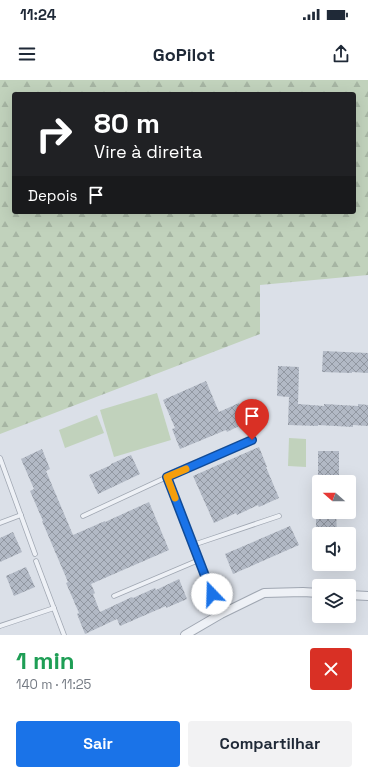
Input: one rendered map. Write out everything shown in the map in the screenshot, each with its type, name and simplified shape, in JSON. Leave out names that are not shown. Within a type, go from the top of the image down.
[{"type":"street","points":[[185,635],[221,614],[264,593],[312,593]]},
{"type":"street","points":[[356,595],[368,596]]},
{"type":"lane","points":[[83,516],[252,440]]},
{"type":"lane","points":[[0,458],[35,554]]},
{"type":"lane","points":[[167,477],[221,614]]},
{"type":"lane","points":[[0,523],[21,515]]},
{"type":"lane","points":[[193,545],[279,516]]},
{"type":"lane","points":[[114,596],[199,560]]},
{"type":"lane","points":[[36,561],[64,635]]},
{"type":"lane","points":[[0,626],[54,608]]},
{"type":"green space","points":[[0,80],[368,80],[368,275],[260,285],[260,334],[0,434]]},
{"type":"green space","points":[[157,393],[171,440],[114,457],[100,410]]},
{"type":"green space","points":[[97,415],[104,433],[65,448],[59,430]]},
{"type":"green space","points":[[289,438],[306,439],[306,467],[288,466]]},
{"type":"building","points":[[323,351],[368,353],[368,373],[322,372]]},
{"type":"building","points":[[278,366],[299,367],[298,404],[324,406],[324,404],[358,406],[358,404],[368,405],[368,426],[288,425],[289,397],[277,396]]},
{"type":"building","points":[[206,381],[219,412],[239,403],[247,422],[227,432],[226,430],[180,449],[172,429],[175,428],[163,400]]},
{"type":"building","points":[[259,447],[279,498],[259,507],[258,505],[237,515],[236,513],[214,523],[193,476]]},
{"type":"building","points":[[42,449],[50,469],[46,471],[73,535],[149,502],[169,550],[91,584],[100,612],[132,597],[133,598],[155,588],[156,590],[179,579],[187,599],[166,608],[166,606],[120,626],[117,619],[85,634],[77,614],[79,613],[66,583],[68,582],[30,491],[34,489],[21,459]]},
{"type":"building","points":[[318,451],[339,451],[339,475],[318,475]]},
{"type":"building","points":[[131,455],[140,474],[98,494],[89,475]]},
{"type":"building","points":[[316,519],[336,519],[337,527],[316,527]]},
{"type":"building","points":[[290,526],[299,545],[233,574],[225,554]]},
{"type":"building","points":[[13,532],[22,552],[0,562],[0,538]]},
{"type":"building","points":[[26,567],[35,587],[14,596],[6,576]]},
{"type":"slow traffic","points":[[175,498],[167,477],[186,469]]},
{"type":"route","points":[[212,594],[167,477],[252,440]]}]
